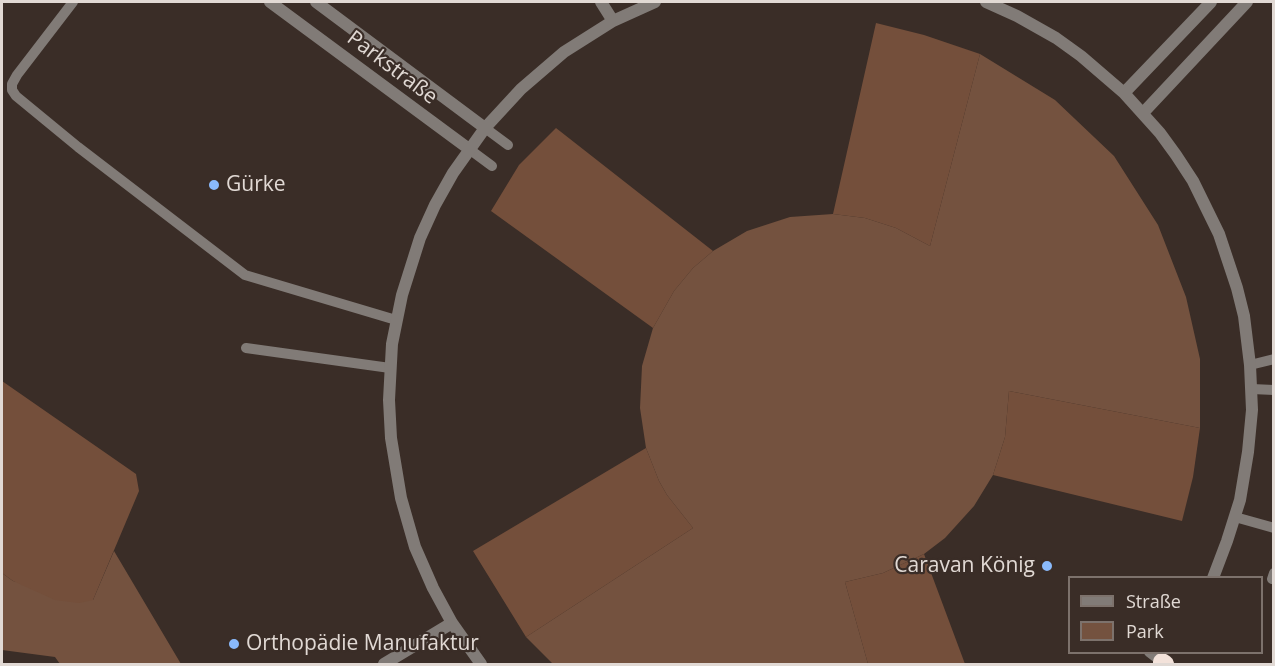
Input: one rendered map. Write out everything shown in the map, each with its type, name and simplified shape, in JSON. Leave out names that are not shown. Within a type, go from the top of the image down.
[{"type":"street","name":"Parkstraße","points":[[270,2],[469,149]]},
{"type":"street","name":"Parkstraße","points":[[316,2],[485,128]]},
{"type":"street","points":[[601,2],[612,21]]},
{"type":"street","points":[[481,664],[452,623],[423,568],[400,498],[390,438],[390,368],[396,320],[409,269],[435,205],[469,149],[485,128],[541,70],[572,47],[612,21],[655,2]]},
{"type":"street","points":[[986,2],[1056,38],[1124,93],[1160,133],[1193,181],[1219,234],[1244,316],[1252,389],[1248,453],[1235,517],[1214,576]]},
{"type":"street","points":[[1124,93],[1211,2]]},
{"type":"street","points":[[1143,113],[1247,2]]},
{"type":"street","points":[[384,664],[452,623]]},
{"type":"lane","points":[[73,2],[16,75],[12,84],[15,96],[245,274],[396,320]]},
{"type":"lane","name":"Parkstraße","points":[[485,128],[508,145]]},
{"type":"lane","name":"Parkstraße","points":[[469,149],[492,166]]},
{"type":"lane","points":[[246,348],[390,368]]},
{"type":"lane","points":[[1250,365],[1274,359]]},
{"type":"lane","points":[[1252,389],[1274,390]]},
{"type":"lane","points":[[1235,517],[1274,528]]},
{"type":"green space","points":[[980,54],[1055,100],[1114,156],[1158,225],[1186,297],[1200,359],[1200,428],[1009,391],[1005,437],[993,475],[974,506],[945,538],[924,554],[883,573],[845,582],[868,664],[553,664],[526,637],[693,528],[659,481],[646,448],[640,408],[642,366],[653,328],[674,291],[693,268],[713,251],[747,231],[790,217],[833,214],[865,218],[896,228],[930,246]]},
{"type":"green space","points":[[114,551],[181,664],[60,664],[55,657],[2,650],[2,573],[13,581],[93,600]]},
{"type":"shaded area","points":[[876,23],[924,35],[980,54],[930,246],[896,228],[865,218],[833,214]]},
{"type":"shaded area","points":[[556,128],[713,251],[693,268],[674,291],[653,328],[491,211],[519,165]]},
{"type":"shaded area","points":[[2,381],[136,474],[139,491],[93,600],[79,603],[55,600],[13,581],[2,573]]},
{"type":"shaded area","points":[[1009,391],[1200,428],[1193,477],[1182,521],[993,475],[1005,437]]},
{"type":"shaded area","points":[[646,448],[667,495],[693,528],[526,637],[473,551]]},
{"type":"shaded area","points":[[924,554],[965,664],[868,664],[845,582],[883,573]]},
{"type":"place","name":"Gürke","points":[[214,185]]},
{"type":"place","name":"Caravan König","points":[[1047,566]]},
{"type":"place","name":"Orthopädie Manufaktur","points":[[234,644]]}]
